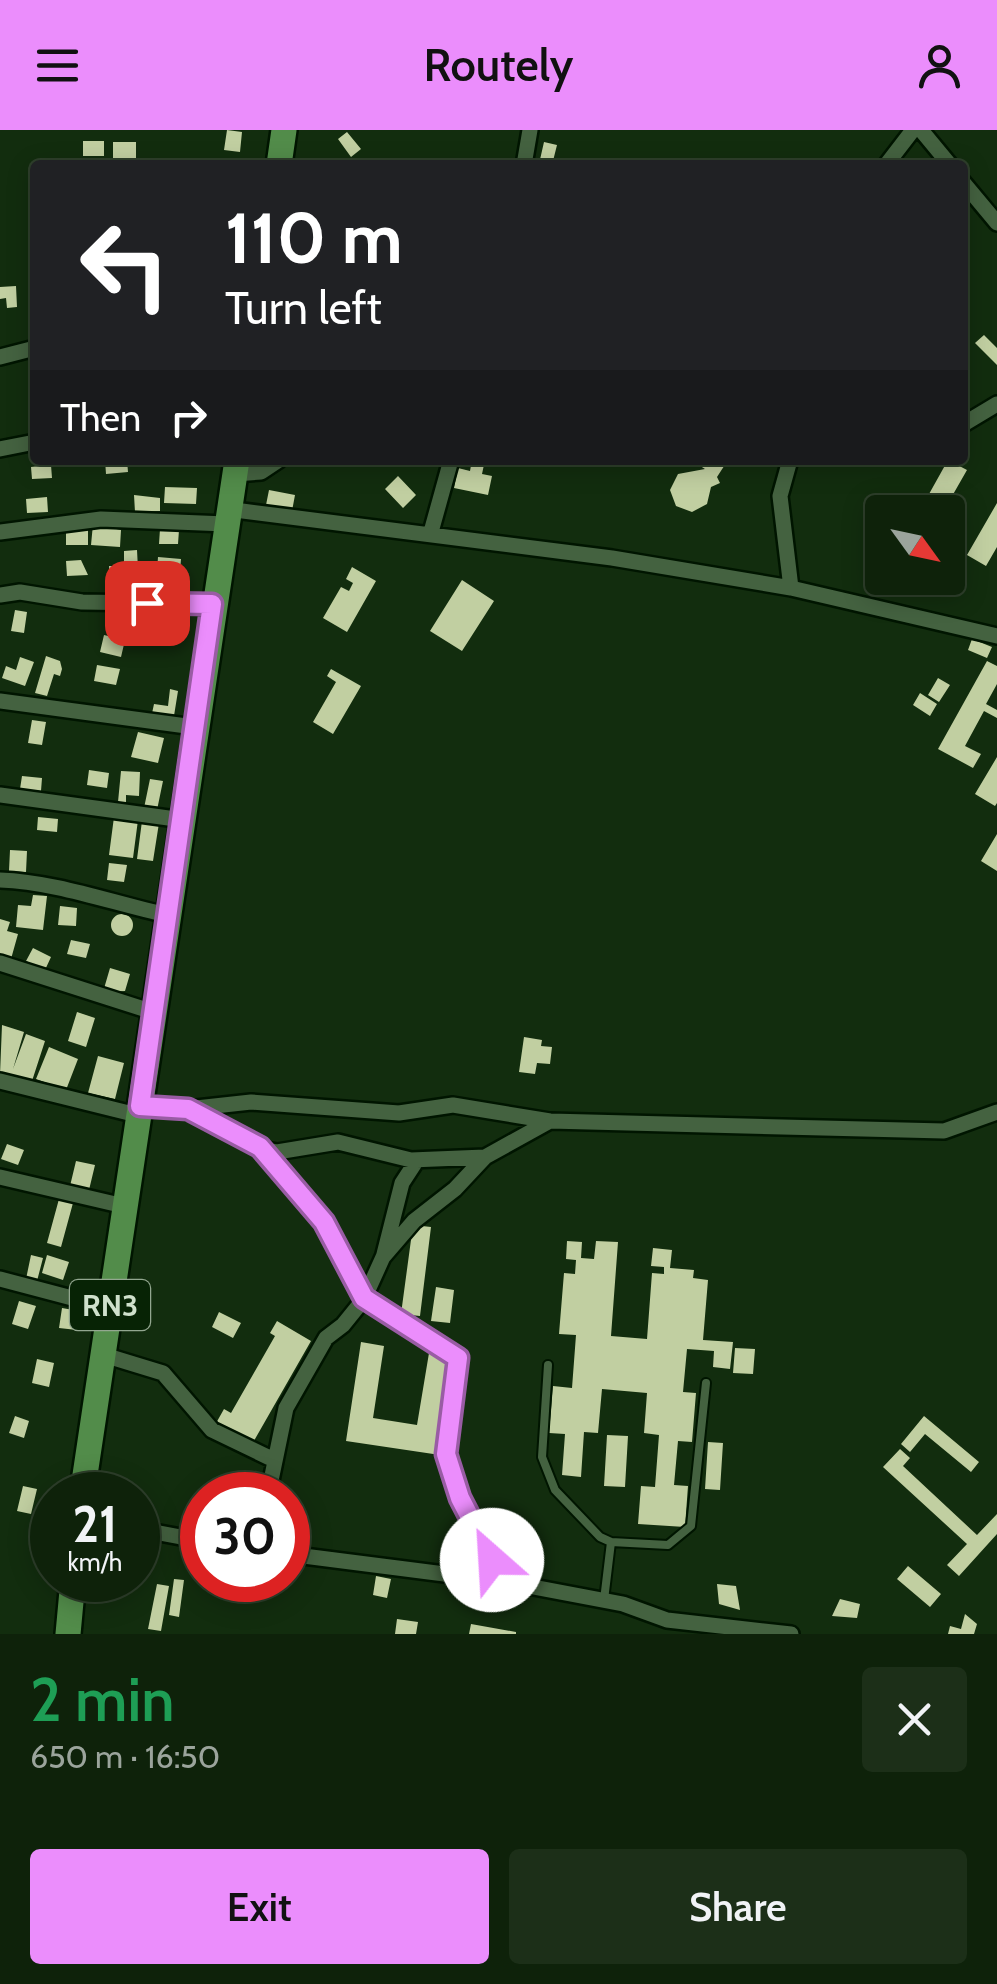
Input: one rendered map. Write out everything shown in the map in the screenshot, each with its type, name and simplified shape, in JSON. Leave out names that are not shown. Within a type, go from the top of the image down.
[{"type":"highway","points":[[280,160],[284,130]]},
{"type":"highway","name":"RN3","points":[[86,1472],[212,604],[236,467]]},
{"type":"highway","points":[[68,1634],[70,1602]]},
{"type":"street","points":[[525,160],[530,130]]},
{"type":"street","points":[[890,160],[917,130],[945,160]]},
{"type":"street","points":[[968,188],[997,223]]},
{"type":"street","points":[[0,358],[30,349]]},
{"type":"street","points":[[968,422],[997,404]]},
{"type":"street","points":[[0,449],[30,443]]},
{"type":"street","points":[[236,467],[261,472],[272,465]]},
{"type":"street","points":[[430,532],[450,465]]},
{"type":"street","points":[[789,465],[780,496],[791,588]]},
{"type":"street","points":[[0,532],[100,518],[226,516],[430,532],[791,588],[997,636]]},
{"type":"street","points":[[0,595],[20,592],[82,602],[212,604]]},
{"type":"street","points":[[0,701],[194,728]]},
{"type":"street","points":[[0,796],[183,820]]},
{"type":"street","points":[[0,880],[37,881],[76,895],[167,915]]},
{"type":"street","points":[[0,962],[153,1012]]},
{"type":"street","points":[[0,1081],[138,1110],[251,1102],[399,1113],[453,1105],[550,1120],[944,1131],[997,1112]]},
{"type":"street","points":[[188,1109],[262,1149],[277,1152],[338,1142],[416,1160],[484,1156]]},
{"type":"street","points":[[383,1257],[414,1221],[455,1189],[484,1156],[550,1120]]},
{"type":"street","points":[[262,1149],[324,1222],[364,1298],[458,1358],[446,1454],[460,1498],[507,1582]]},
{"type":"street","points":[[272,1472],[281,1420],[312,1358],[364,1298],[383,1257],[402,1183],[416,1160]]},
{"type":"street","points":[[0,1177],[124,1206]]},
{"type":"street","points":[[0,1279],[110,1308]]},
{"type":"street","points":[[104,1355],[163,1373],[212,1430],[274,1460]]},
{"type":"street","points":[[310,1557],[507,1582],[604,1600],[663,1627],[792,1634]]},
{"type":"lane","points":[[548,1365],[542,1456],[546,1474],[588,1526],[611,1542],[668,1545],[691,1526],[706,1383]]},
{"type":"lane","points":[[604,1600],[611,1542]]},
{"type":"building","points":[[227,130],[242,132],[240,152],[224,150]]},
{"type":"building","points":[[347,132],[361,149],[351,157],[338,139]]},
{"type":"building","points":[[83,141],[104,141],[104,156],[83,156]]},
{"type":"building","points":[[113,142],[136,142],[136,158],[113,158]]},
{"type":"building","points":[[544,142],[557,145],[553,160],[540,160]]},
{"type":"building","points":[[16,286],[17,307],[7,308],[6,298],[0,299],[0,287]]},
{"type":"building","points":[[984,335],[997,348],[997,365],[975,343]]},
{"type":"building","points":[[51,465],[52,478],[32,479],[31,467]]},
{"type":"building","points":[[105,465],[127,465],[128,472],[106,474]]},
{"type":"building","points":[[471,465],[484,465],[482,474],[492,476],[488,495],[454,488],[458,468],[470,471]]},
{"type":"building","points":[[699,465],[725,465],[717,477],[720,483],[711,487],[707,504],[692,512],[676,506],[670,490],[678,474],[705,469]]},
{"type":"building","points":[[945,465],[967,470],[953,495],[928,495]]},
{"type":"building","points":[[398,476],[416,495],[403,508],[385,489]]},
{"type":"building","points":[[165,487],[197,488],[196,504],[164,503]]},
{"type":"building","points":[[269,490],[295,495],[292,511],[266,505]]},
{"type":"building","points":[[134,495],[160,498],[160,511],[135,512]]},
{"type":"building","points":[[47,497],[48,512],[27,513],[26,499]]},
{"type":"building","points":[[997,503],[997,547],[986,566],[967,555]]},
{"type":"building","points":[[93,524],[121,530],[120,547],[91,545]]},
{"type":"building","points":[[66,528],[88,528],[88,545],[66,545]]},
{"type":"building","points":[[160,529],[179,530],[178,544],[159,544]]},
{"type":"building","points":[[137,550],[138,569],[124,570],[124,551]]},
{"type":"building","points":[[158,557],[181,559],[180,572],[157,571]]},
{"type":"building","points":[[81,560],[88,575],[67,576],[66,561]]},
{"type":"building","points":[[109,566],[121,566],[122,587],[110,587]]},
{"type":"building","points":[[352,567],[376,581],[347,632],[323,618],[341,587],[349,591],[353,583],[346,579]]},
{"type":"building","points":[[462,580],[494,601],[462,651],[430,631]]},
{"type":"building","points":[[15,610],[27,612],[24,633],[11,631]]},
{"type":"building","points":[[104,635],[125,640],[121,657],[100,652]]},
{"type":"building","points":[[972,639],[992,647],[987,658],[968,650]]},
{"type":"building","points":[[46,656],[60,661],[62,669],[60,676],[54,674],[47,696],[35,693]]},
{"type":"building","points":[[20,657],[34,662],[25,686],[2,678],[6,666],[16,670]]},
{"type":"building","points":[[987,661],[997,666],[997,684],[986,704],[997,710],[997,718],[984,711],[965,746],[981,754],[973,768],[938,749]]},
{"type":"building","points":[[97,665],[120,669],[116,685],[94,681]]},
{"type":"building","points":[[331,669],[361,686],[333,734],[313,722],[336,682],[327,676]]},
{"type":"building","points":[[938,678],[950,685],[939,702],[928,695]]},
{"type":"building","points":[[170,689],[178,691],[173,722],[151,718],[154,704],[168,706]]},
{"type":"building","points":[[920,693],[937,704],[930,716],[913,705]]},
{"type":"building","points":[[32,720],[46,722],[42,745],[28,743]]},
{"type":"building","points":[[138,732],[164,738],[158,763],[131,757]]},
{"type":"building","points":[[997,757],[997,803],[995,806],[975,794]]},
{"type":"building","points":[[89,770],[109,773],[107,788],[87,785]]},
{"type":"building","points":[[121,771],[140,772],[139,796],[126,795],[126,803],[118,802]]},
{"type":"building","points":[[22,776],[42,778],[41,791],[20,789]]},
{"type":"building","points":[[150,779],[163,781],[157,810],[144,808]]},
{"type":"building","points":[[38,817],[58,819],[57,832],[37,830]]},
{"type":"building","points":[[114,817],[138,820],[133,858],[109,855]]},
{"type":"building","points":[[142,821],[159,823],[153,861],[137,859]]},
{"type":"building","points":[[997,834],[997,871],[981,861]]},
{"type":"building","points":[[10,850],[27,851],[26,872],[9,871]]},
{"type":"building","points":[[109,863],[127,865],[124,882],[107,880]]},
{"type":"building","points":[[33,895],[47,896],[43,930],[16,927],[18,905],[31,906]]},
{"type":"building","points":[[60,906],[77,908],[76,926],[58,925]]},
{"type":"building","points":[[122,914],[130,917],[130,933],[122,936],[114,933],[111,925],[114,917]]},
{"type":"building","points":[[0,919],[10,922],[7,931],[18,934],[11,959],[0,956]]},
{"type":"building","points":[[71,940],[90,944],[86,958],[67,954]]},
{"type":"building","points":[[33,948],[51,957],[45,970],[26,961]]},
{"type":"building","points":[[110,968],[130,974],[125,991],[103,992]]},
{"type":"building","points":[[77,1012],[95,1018],[86,1047],[68,1041]]},
{"type":"building","points":[[2,1025],[24,1032],[13,1069],[26,1034],[45,1041],[32,1081],[0,1074]]},
{"type":"building","points":[[524,1037],[542,1040],[541,1046],[552,1047],[550,1064],[537,1063],[535,1074],[519,1072]]},
{"type":"building","points":[[49,1047],[78,1059],[66,1090],[36,1079]]},
{"type":"building","points":[[98,1056],[124,1063],[115,1099],[88,1093]]},
{"type":"building","points":[[7,1144],[24,1150],[18,1165],[1,1159]]},
{"type":"building","points":[[76,1161],[95,1165],[89,1190],[70,1186]]},
{"type":"building","points":[[59,1199],[73,1203],[61,1247],[47,1243]]},
{"type":"building","points":[[413,1225],[431,1227],[420,1316],[401,1314]]},
{"type":"building","points":[[567,1241],[582,1242],[581,1258],[594,1259],[596,1241],[618,1242],[611,1336],[647,1339],[652,1273],[664,1274],[664,1267],[651,1266],[653,1248],[672,1250],[670,1268],[694,1270],[693,1278],[708,1280],[703,1340],[733,1342],[730,1369],[713,1367],[714,1351],[687,1349],[683,1392],[696,1393],[692,1442],[678,1441],[674,1485],[688,1486],[685,1527],[638,1524],[641,1486],[655,1487],[659,1435],[644,1433],[647,1393],[602,1389],[598,1433],[584,1432],[581,1477],[562,1475],[565,1434],[549,1433],[553,1386],[572,1388],[576,1335],[559,1334],[564,1273],[575,1274],[576,1260],[566,1259]]},
{"type":"building","points":[[31,1255],[43,1258],[37,1281],[26,1279]]},
{"type":"building","points":[[47,1255],[69,1262],[63,1280],[42,1273]]},
{"type":"building","points":[[436,1287],[454,1290],[450,1323],[431,1321]]},
{"type":"building","points":[[19,1301],[36,1306],[28,1329],[12,1324]]},
{"type":"building","points":[[62,1308],[79,1311],[77,1330],[59,1328]]},
{"type":"building","points":[[219,1312],[241,1323],[233,1338],[212,1327]]},
{"type":"building","points":[[277,1321],[311,1341],[251,1446],[215,1425],[224,1409],[231,1413],[275,1336],[270,1333]]},
{"type":"building","points":[[361,1342],[384,1346],[373,1418],[417,1425],[429,1353],[451,1357],[440,1455],[346,1441]]},
{"type":"building","points":[[735,1348],[755,1349],[753,1374],[733,1373]]},
{"type":"building","points":[[37,1359],[54,1363],[49,1387],[32,1383]]},
{"type":"building","points":[[15,1416],[29,1421],[24,1438],[9,1433]]},
{"type":"building","points":[[924,1416],[979,1462],[971,1472],[925,1434],[910,1452],[901,1444]]},
{"type":"building","points":[[607,1435],[628,1436],[625,1487],[604,1486]]},
{"type":"building","points":[[708,1442],[723,1443],[720,1490],[705,1489]]},
{"type":"building","points":[[900,1449],[910,1458],[903,1466],[977,1535],[997,1514],[997,1534],[959,1576],[947,1565],[967,1544],[883,1467]]},
{"type":"building","points":[[23,1486],[30,1488],[30,1514],[17,1511]]},
{"type":"building","points":[[511,1551],[536,1556],[538,1573],[531,1572],[532,1566],[509,1561]]},
{"type":"building","points":[[908,1566],[941,1594],[930,1607],[897,1579]]},
{"type":"building","points":[[376,1576],[391,1579],[387,1598],[373,1595]]},
{"type":"building","points":[[174,1579],[180,1580],[179,1617],[169,1615]]},
{"type":"building","points":[[160,1584],[169,1586],[161,1631],[148,1629],[153,1602],[160,1602]]},
{"type":"building","points":[[717,1584],[736,1586],[740,1610],[719,1604]]},
{"type":"building","points":[[840,1599],[860,1604],[857,1618],[832,1616]]},
{"type":"building","points":[[965,1614],[977,1624],[974,1634],[948,1634],[950,1626],[961,1629]]},
{"type":"building","points":[[397,1619],[418,1622],[416,1634],[395,1634]]},
{"type":"building","points":[[471,1624],[516,1632],[516,1634],[469,1634]]},
{"type":"route","points":[[147,603],[212,604],[140,1106],[188,1109],[260,1147],[330,1230],[350,1279],[364,1298],[458,1358],[446,1454],[460,1498],[492,1560]]}]
